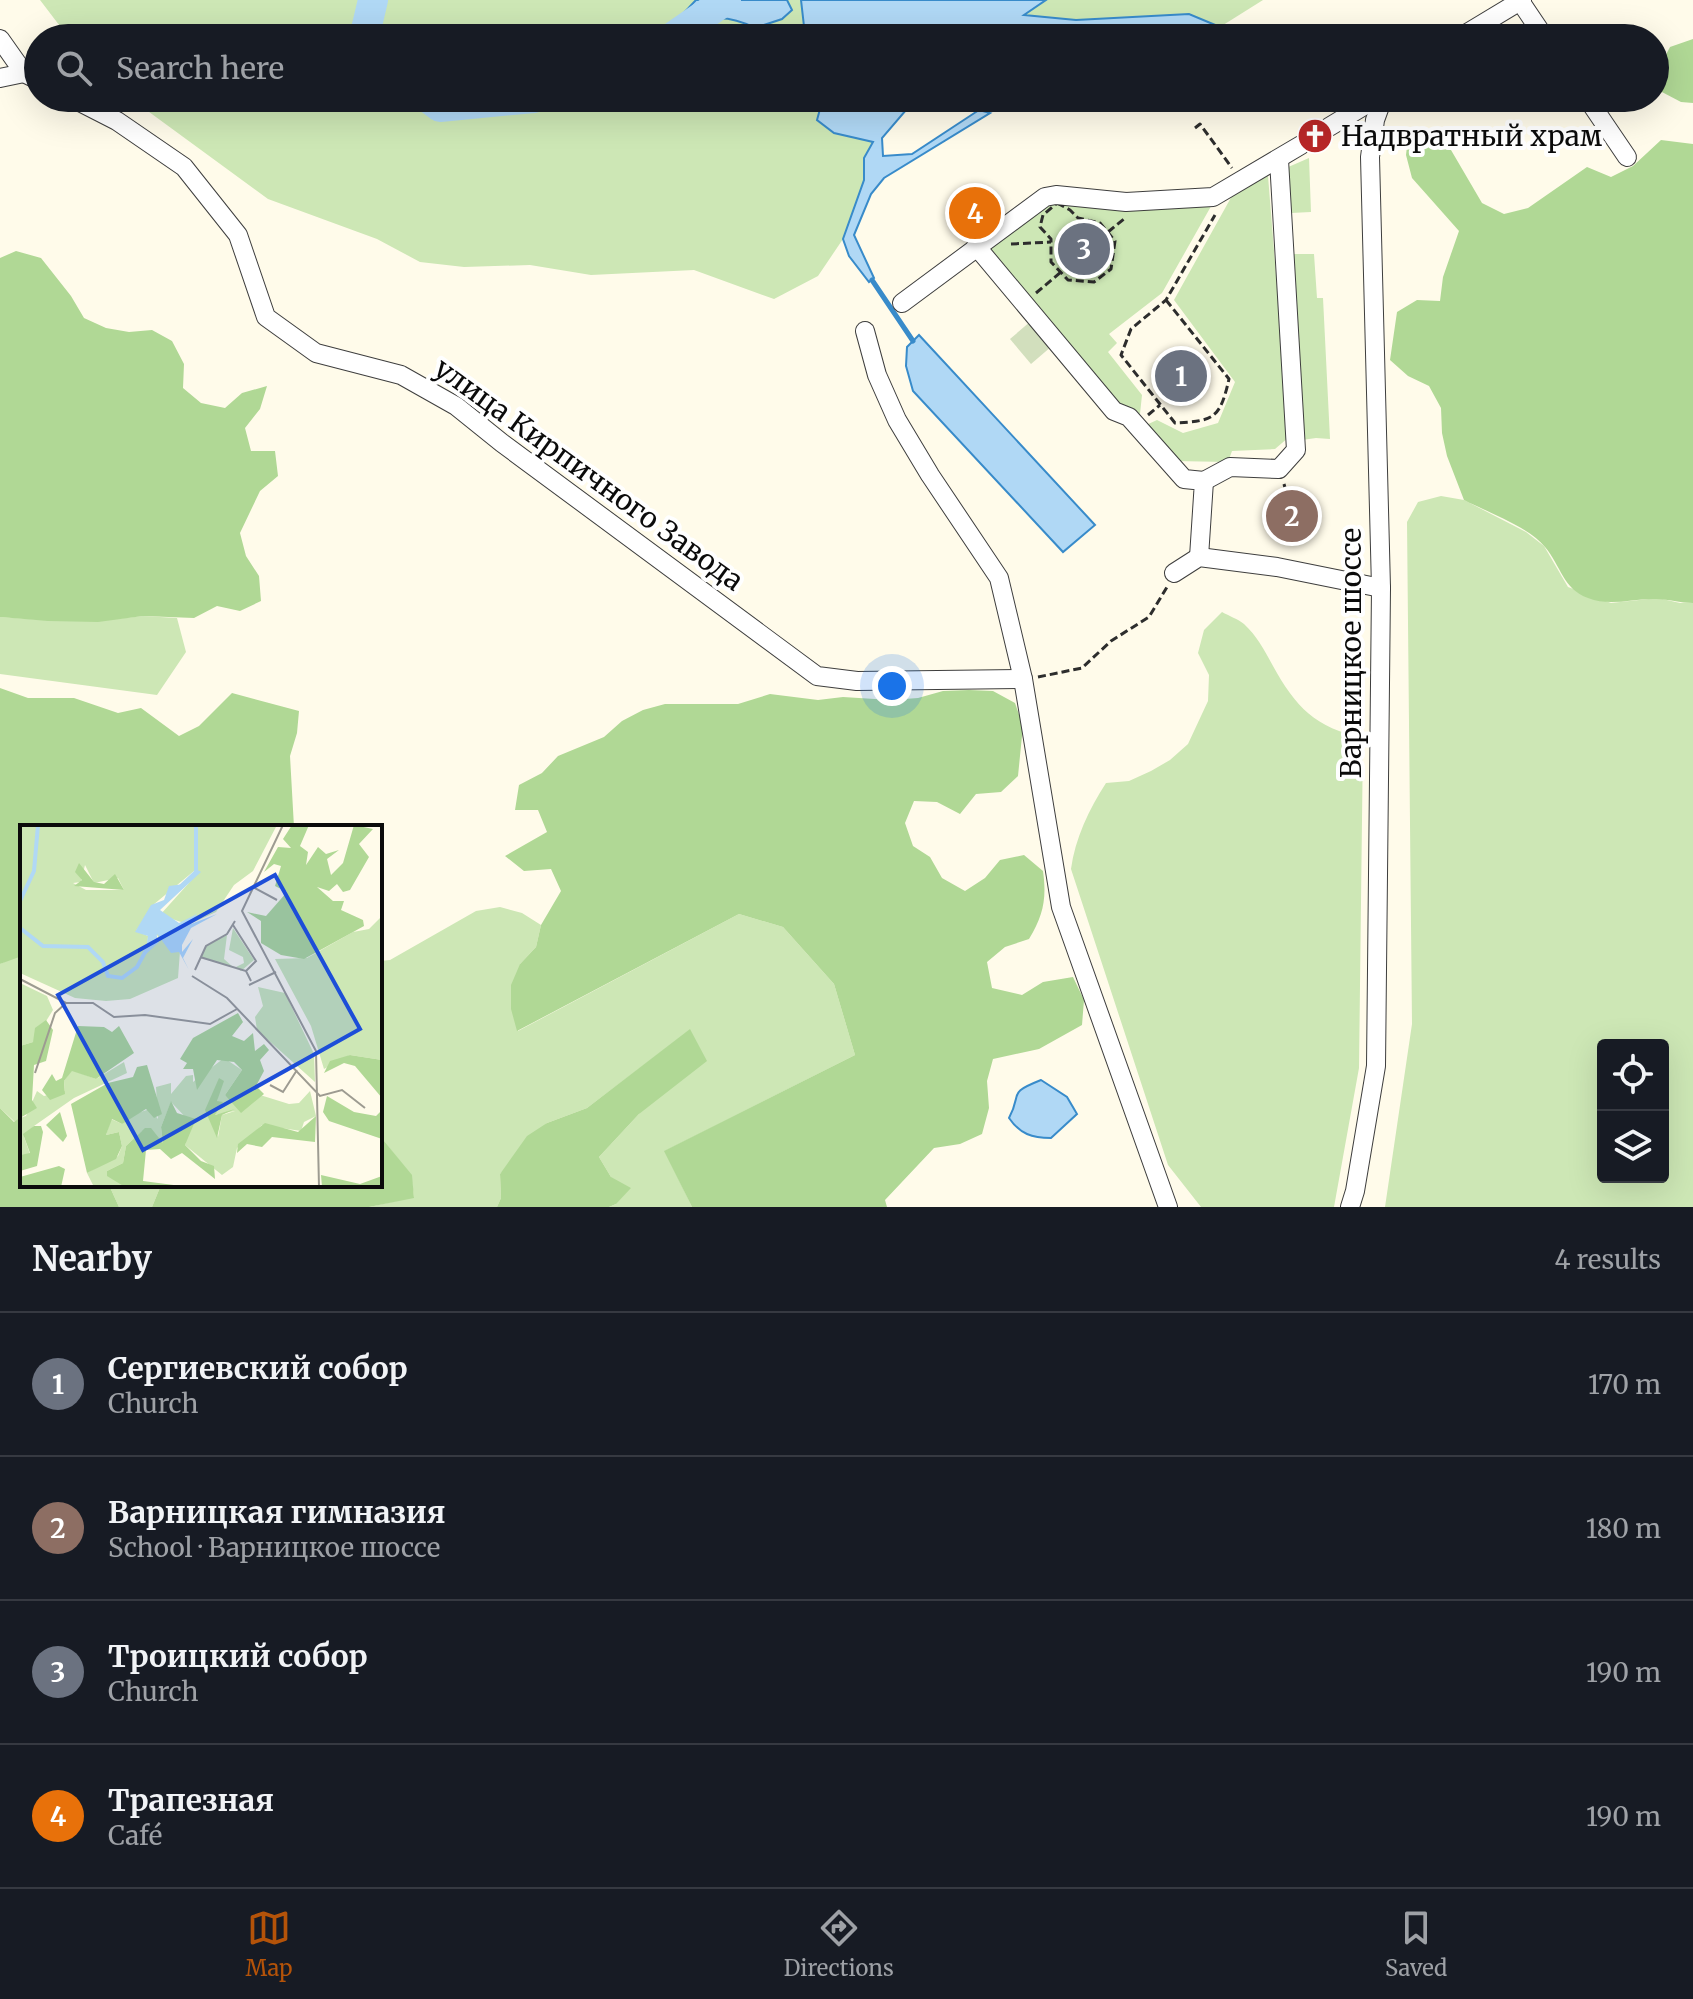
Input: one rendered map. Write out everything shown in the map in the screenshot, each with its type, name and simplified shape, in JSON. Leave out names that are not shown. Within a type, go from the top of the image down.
[{"type":"street","points":[[1482,24],[1521,1],[1536,24]]},
{"type":"street","points":[[0,39],[24,68]]},
{"type":"street","points":[[0,78],[24,77]]},
{"type":"street","name":"улица Кирпичного Завода","points":[[99,112],[184,167],[238,235],[266,317],[316,353],[401,375],[456,406],[817,676],[857,681],[1023,679]]},
{"type":"street","points":[[1329,127],[1355,112]]},
{"type":"street","name":"Варницкое шоссе","points":[[1350,1207],[1376,1066],[1381,588],[1370,157],[1377,112]]},
{"type":"street","points":[[1596,112],[1627,157]]},
{"type":"street","points":[[902,303],[1045,197],[1056,195],[1126,202],[1213,197],[1301,145]]},
{"type":"street","points":[[976,246],[1114,411],[1129,417],[1184,479],[1204,481],[1230,467],[1279,469],[1296,450],[1279,160]]},
{"type":"street","points":[[865,331],[880,384],[897,420],[999,578],[1023,679],[1061,907],[1168,1207]]},
{"type":"street","points":[[1199,557],[1204,481]]},
{"type":"street","points":[[1174,573],[1199,557],[1277,567],[1381,588]]},
{"type":"path","points":[[1195,128],[1200,124],[1223,151],[1242,181]]},
{"type":"path","points":[[1057,203],[1078,218],[1100,223],[1115,241],[1111,269],[1094,282],[1068,280],[1051,262],[1051,242],[1040,227],[1043,215],[1057,203]]},
{"type":"path","points":[[1166,300],[1229,379],[1223,406],[1203,422],[1175,423],[1121,355],[1131,329],[1166,300],[1217,212]]},
{"type":"path","points":[[1006,244],[1051,242]]},
{"type":"path","points":[[1024,303],[1061,272]]},
{"type":"path","points":[[1149,414],[1160,405]]},
{"type":"path","points":[[1023,679],[1082,668],[1111,641],[1149,617],[1174,573]]},
{"type":"green space","points":[[40,0],[696,0],[668,24],[58,24]]},
{"type":"green space","points":[[787,0],[801,0],[804,24],[767,24],[782,19],[791,10]]},
{"type":"green space","points":[[1046,0],[1263,0],[1225,24],[1213,24],[1189,14],[1076,20],[1023,15]]},
{"type":"green space","points":[[719,18],[745,24],[689,24]]},
{"type":"green space","points":[[1693,39],[1693,103],[1681,102],[1669,96],[1670,47]]},
{"type":"green space","points":[[149,112],[819,112],[817,121],[834,133],[873,141],[864,158],[864,180],[843,239],[818,276],[774,299],[694,270],[591,275],[530,265],[464,267],[420,262],[377,239],[268,199]]},
{"type":"green space","points":[[1409,129],[1434,131],[1451,150],[1482,203],[1504,214],[1528,208],[1587,167],[1611,177],[1633,166],[1661,140],[1693,144],[1693,603],[1656,599],[1605,602],[1588,598],[1573,589],[1538,540],[1464,500],[1447,456],[1441,408],[1429,386],[1408,376],[1390,360],[1397,312],[1417,300],[1440,301],[1443,277],[1459,231],[1412,178],[1406,155]]},
{"type":"green space","points":[[1309,158],[1311,212],[1291,213],[1293,254],[1314,254],[1317,298],[1323,298],[1330,439],[1302,440],[1286,168]]},
{"type":"green space","points":[[1268,176],[1289,437],[1275,449],[1232,451],[1228,462],[1174,461],[1144,426],[1157,420],[1183,433],[1218,423],[1235,382],[1174,300],[1233,194]]},
{"type":"green space","points":[[1047,199],[1214,201],[1162,293],[1109,334],[1117,343],[1108,352],[1142,395],[1140,414],[1120,408],[985,247]]},
{"type":"green space","points":[[16,251],[41,258],[84,318],[106,328],[129,332],[152,330],[172,341],[184,364],[183,388],[201,403],[225,408],[242,393],[267,386],[260,409],[245,428],[251,451],[275,451],[278,476],[260,491],[240,533],[246,556],[259,576],[261,601],[240,611],[217,606],[194,618],[143,616],[98,622],[0,617],[0,258]]},
{"type":"green space","points":[[1031,321],[1052,346],[1031,364],[1010,339]]},
{"type":"green space","points":[[1441,496],[1464,500],[1526,532],[1544,546],[1568,587],[1611,603],[1658,598],[1693,603],[1693,1207],[1385,1207],[1412,1024],[1407,522],[1418,502]]},
{"type":"green space","points":[[1222,612],[1242,622],[1253,634],[1290,693],[1309,714],[1332,728],[1363,737],[1359,1068],[1334,1207],[1201,1207],[1168,1165],[1071,869],[1084,824],[1106,783],[1129,781],[1151,771],[1188,744],[1208,701],[1209,675],[1198,653],[1204,630]]},
{"type":"green space","points":[[143,616],[177,618],[186,652],[157,695],[0,674],[0,617],[72,620]]},
{"type":"green space","points":[[0,688],[28,698],[74,698],[118,713],[141,708],[179,736],[199,726],[232,693],[299,711],[290,756],[294,825],[20,825],[20,957],[0,964]]},
{"type":"green space","points":[[969,690],[993,691],[1015,703],[1023,726],[1018,776],[1001,792],[976,794],[960,814],[937,802],[914,801],[905,823],[913,846],[930,857],[942,878],[965,891],[985,878],[1000,860],[1024,855],[1043,871],[1044,899],[1038,923],[1029,939],[1005,947],[987,962],[992,988],[1022,995],[1043,982],[1073,977],[1084,1000],[1082,1025],[1039,1049],[993,1059],[987,1081],[989,1108],[982,1134],[960,1144],[934,1148],[885,1200],[887,1207],[692,1207],[664,1151],[855,1055],[834,984],[783,927],[739,914],[517,1031],[511,1009],[511,985],[520,964],[536,947],[541,925],[561,891],[551,869],[524,871],[505,856],[547,832],[538,810],[515,810],[519,785],[542,773],[558,756],[604,737],[622,721],[643,710],[665,704],[738,704],[770,694],[818,700],[843,697],[891,700]]},
{"type":"green space","points":[[500,907],[522,913],[541,925],[536,947],[520,964],[518,1031],[739,914],[783,927],[834,984],[855,1055],[665,1151],[692,1207],[609,1207],[616,1204],[611,1177],[599,1157],[639,1114],[690,1030],[587,1108],[547,1123],[500,1174],[501,1198],[497,1207],[369,1207],[414,1197],[411,1175],[382,1139],[382,961],[390,960],[476,911]]},
{"type":"green space","points":[[20,956],[20,1118],[15,1122],[0,1108],[0,964]]},
{"type":"green space","points":[[690,1029],[707,1061],[639,1114],[599,1157],[611,1177],[631,1188],[616,1204],[609,1207],[497,1207],[501,1198],[500,1174],[527,1136],[547,1123],[587,1108]]},
{"type":"green space","points":[[0,1108],[14,1122],[20,1118],[20,1187],[110,1187],[119,1207],[0,1207]]},
{"type":"green space","points":[[382,1138],[412,1175],[414,1198],[369,1207],[152,1207],[160,1187],[382,1187]]},
{"type":"green space","points":[[110,1187],[160,1187],[152,1207],[119,1207]]},
{"type":"water","points":[[696,0],[787,0],[792,10],[782,19],[767,24],[710,19],[689,24],[668,24]]},
{"type":"water","points":[[801,0],[1046,0],[1024,15],[1076,20],[1189,14],[1213,24],[804,24]]},
{"type":"water","points":[[819,112],[904,112],[882,138],[883,156],[912,154],[976,112],[990,113],[884,178],[871,194],[854,235],[874,278],[869,282],[849,256],[843,239],[864,180],[864,158],[873,142],[834,133],[817,120]]},
{"type":"water","points":[[919,335],[1095,525],[1063,552],[913,391],[906,366],[907,347]]},
{"type":"water","points":[[1041,1080],[1067,1097],[1077,1114],[1051,1138],[1027,1134],[1009,1118],[1019,1091]]},
{"type":"waterway","points":[[367,24],[373,0]]},
{"type":"waterway","points":[[691,24],[726,0]]},
{"type":"waterway","points":[[872,280],[913,341]]},
{"type":"tunnel","points":[[1301,145],[1329,127]]},
{"type":"place","name":"Надвратный храм","points":[[1315,136]]},
{"type":"place","name":"Трапезная","points":[[975,213]]},
{"type":"place","name":"Троицкий собор","points":[[1084,249]]},
{"type":"place","name":"Сергиевский собор","points":[[1181,376]]},
{"type":"place","name":"Варницкая гимназия","points":[[1292,516]]}]
